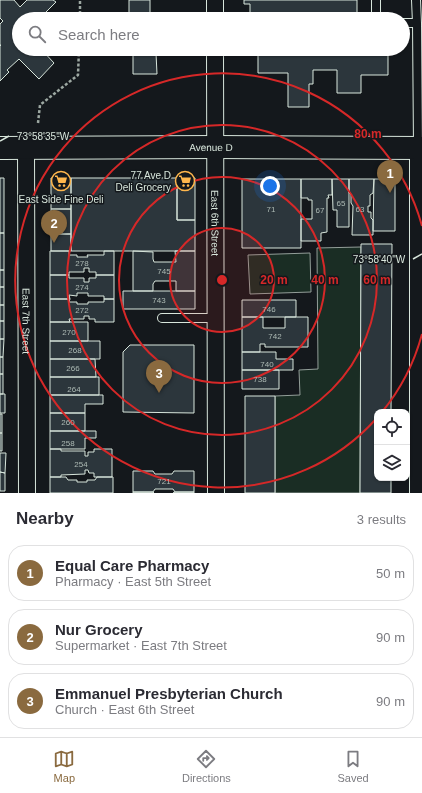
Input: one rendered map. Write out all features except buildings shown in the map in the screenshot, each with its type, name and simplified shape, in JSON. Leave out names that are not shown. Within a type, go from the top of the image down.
[{"type":"street","points":[[215,0],[215,12]]},
{"type":"street","name":"East 6th Street","points":[[215,56],[216,493]]},
{"type":"street","name":"Avenue D","points":[[0,148],[420,148]]},
{"type":"street","name":"East 7th Street","points":[[26,148],[27,493]]},
{"type":"street","points":[[418,493],[420,148]]},
{"type":"lane","points":[[376,0],[376,12]]},
{"type":"lane","points":[[416,0],[420,148]]},
{"type":"lane","points":[[410,23],[417,23]]},
{"type":"lane","points":[[162,318],[216,318]]},
{"type":"path","points":[[80,0],[80,12]]},
{"type":"path","points":[[38,123],[40,105],[78,75],[79,56]]},
{"type":"green space","points":[[361,247],[360,493],[275,493],[275,396],[300,395],[299,370],[318,369],[317,248]]},
{"type":"green space","points":[[310,253],[311,292],[250,294],[248,255]]},
{"type":"place","name":"East Side Fine Deli","points":[[61,181]]},
{"type":"place","name":"77 Ave D Deli Grocery","points":[[185,181]]},
{"type":"place","name":"Equal Care Pharmacy","points":[[390,193]]},
{"type":"place","name":"Nur Grocery","points":[[54,243]]},
{"type":"place","name":"Emmanuel Presbyterian Church","points":[[159,393]]}]
